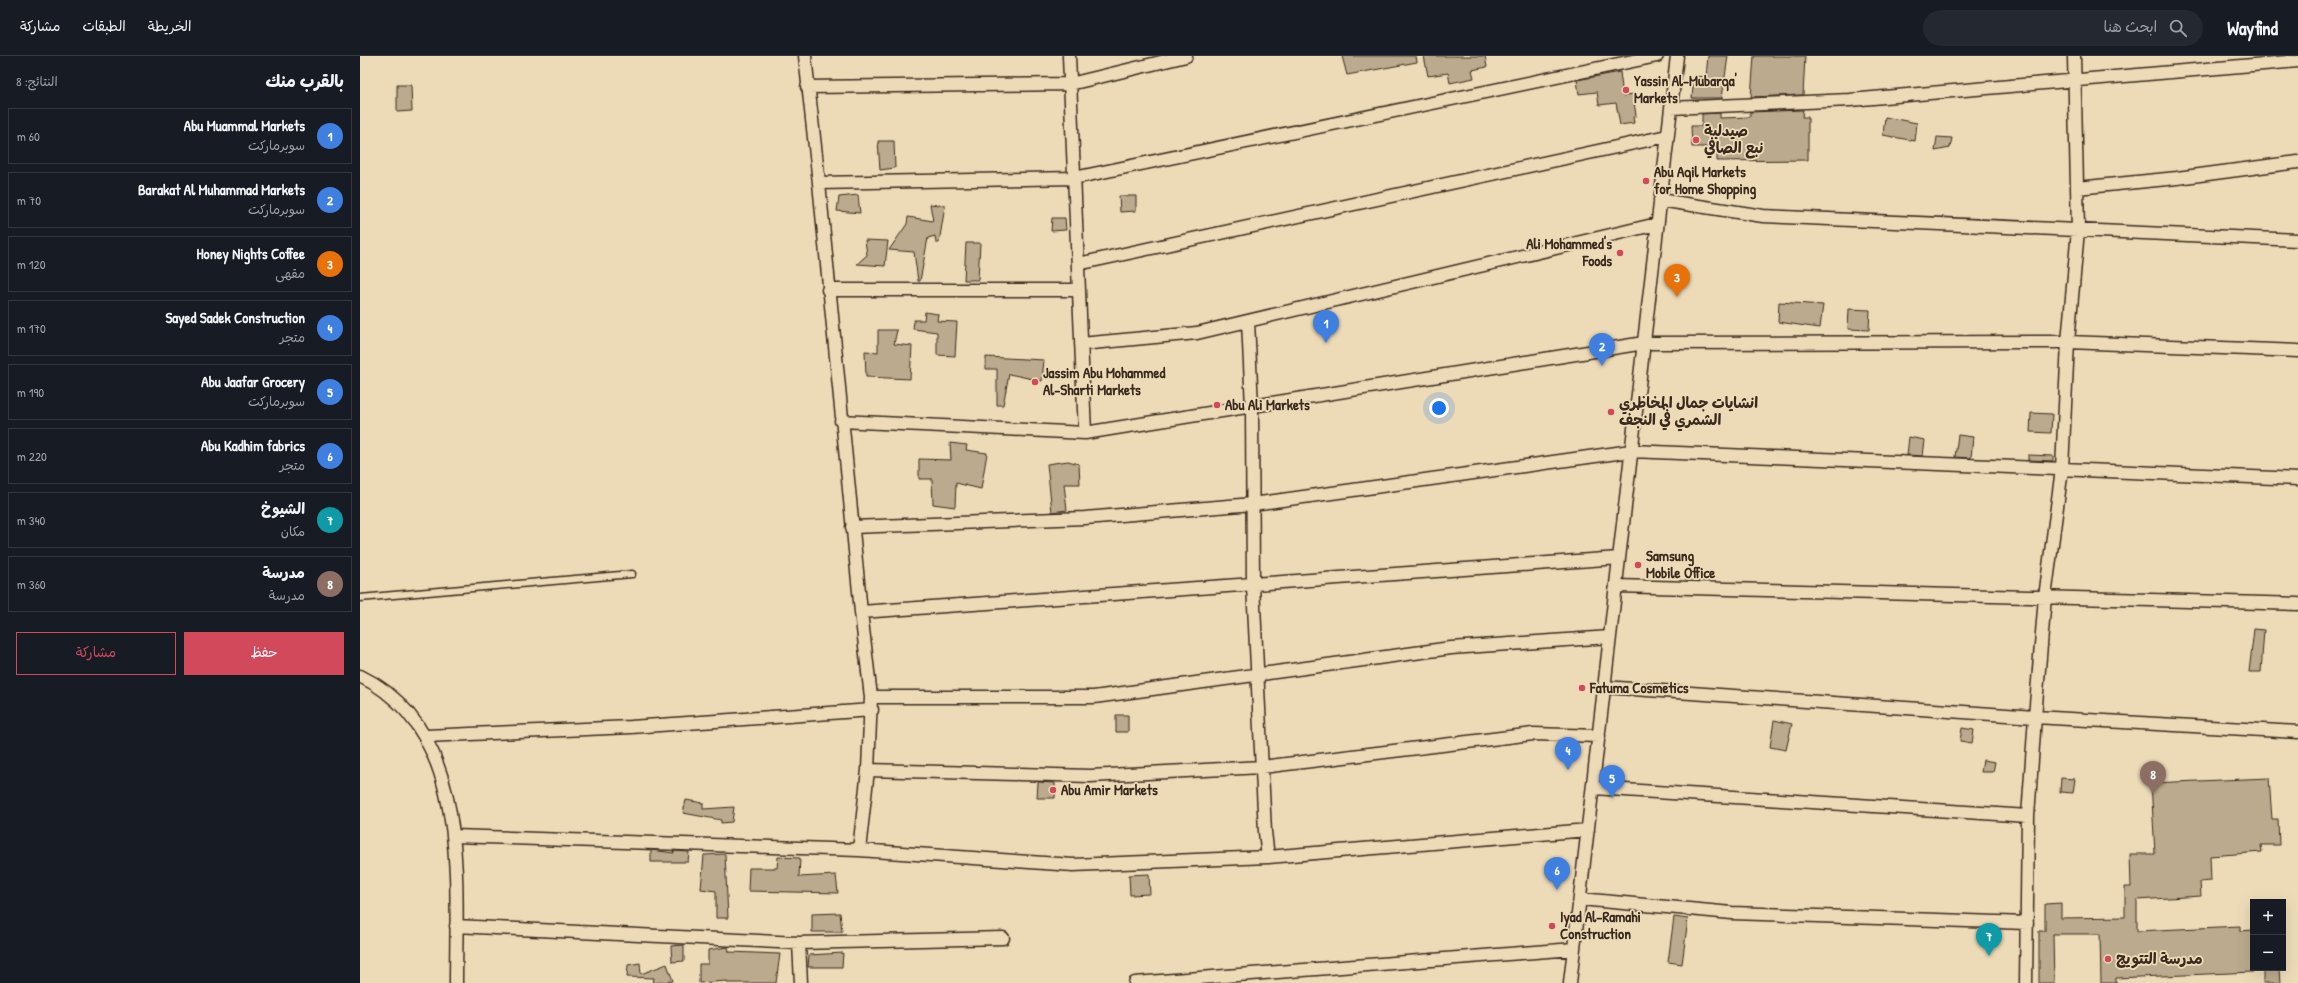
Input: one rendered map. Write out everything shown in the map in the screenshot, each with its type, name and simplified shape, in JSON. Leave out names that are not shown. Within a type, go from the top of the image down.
[{"type":"street","points":[[805,56],[807,87],[819,183],[841,421],[872,710],[868,770],[859,850]]},
{"type":"street","points":[[1069,56],[1085,433]]},
{"type":"street","points":[[807,87],[1070,84],[1186,56]]},
{"type":"street","points":[[819,183],[1074,178],[1657,56]]},
{"type":"street","points":[[1570,983],[1677,56]]},
{"type":"street","points":[[2026,983],[2028,816],[2045,597],[2062,469],[2068,342],[2078,230],[2074,56]]},
{"type":"street","points":[[1671,108],[1850,100],[2298,61]]},
{"type":"street","points":[[1078,264],[1667,136]]},
{"type":"street","points":[[2077,188],[2177,178],[2298,162]]},
{"type":"street","points":[[1660,200],[1763,216],[2298,240]]},
{"type":"street","points":[[1081,344],[1197,333],[1657,224]]},
{"type":"street","points":[[828,290],[1079,290]]},
{"type":"street","points":[[1248,321],[1252,407],[1253,585],[1265,832],[1268,857]]},
{"type":"street","points":[[841,421],[1085,433],[1644,343],[2068,342],[2298,351]]},
{"type":"street","points":[[852,527],[1085,518],[1253,504],[1631,451],[2298,479]]},
{"type":"street","points":[[861,612],[1619,558]]},
{"type":"street","points":[[1616,586],[2298,604]]},
{"type":"street","points":[[871,697],[1094,697],[1451,648],[1610,637]]},
{"type":"street","points":[[360,676],[383,689],[426,736],[445,785],[454,836],[456,983]]},
{"type":"street","points":[[1604,687],[2035,717],[2298,732]]},
{"type":"street","points":[[426,736],[631,727],[872,710]]},
{"type":"street","points":[[868,770],[1090,776],[1262,768],[1533,734],[1598,736]]},
{"type":"street","points":[[1593,788],[2028,816]]},
{"type":"street","points":[[454,836],[859,850],[1073,866],[1268,857],[1588,830]]},
{"type":"street","points":[[1580,899],[1732,913],[2027,923]]},
{"type":"street","points":[[456,926],[799,943],[1003,938]]},
{"type":"street","points":[[799,943],[801,983]]},
{"type":"street","points":[[1135,983],[1574,949]]},
{"type":"lane","points":[[360,598],[632,574]]},
{"type":"building","points":[[1342,56],[1416,56],[1417,62],[1347,75]]},
{"type":"building","points":[[1424,56],[1485,56],[1487,67],[1472,70],[1474,78],[1450,83],[1448,73],[1428,76]]},
{"type":"building","points":[[1708,56],[1728,56],[1722,98],[1692,98],[1694,76],[1706,77]]},
{"type":"building","points":[[1754,56],[1805,56],[1803,95],[1751,97]]},
{"type":"building","points":[[1620,72],[1623,96],[1633,94],[1636,116],[1633,117],[1634,123],[1620,125],[1616,103],[1599,105],[1597,92],[1579,94],[1577,80]]},
{"type":"building","points":[[397,85],[411,85],[412,111],[397,112]]},
{"type":"building","points":[[1803,110],[1802,117],[1808,117],[1808,160],[1717,161],[1717,147],[1692,147],[1691,126],[1702,126],[1702,114],[1720,113],[1720,118],[1750,117],[1750,112]]},
{"type":"building","points":[[1885,117],[1917,123],[1915,141],[1883,135]]},
{"type":"building","points":[[1937,137],[1952,138],[1950,148],[1935,151]]},
{"type":"building","points":[[878,141],[894,141],[895,168],[880,170]]},
{"type":"building","points":[[858,195],[860,213],[837,211],[839,197]]},
{"type":"building","points":[[1119,196],[1136,196],[1136,211],[1120,212]]},
{"type":"building","points":[[930,204],[945,206],[939,243],[936,243],[935,236],[928,238],[920,281],[918,281],[914,252],[889,250],[907,224],[908,217],[933,221]]},
{"type":"building","points":[[1052,218],[1065,218],[1066,230],[1051,231]]},
{"type":"building","points":[[865,240],[888,241],[885,266],[857,264],[867,255]]},
{"type":"building","points":[[966,243],[980,243],[978,280],[964,280]]},
{"type":"building","points":[[1779,302],[1823,305],[1820,328],[1778,322]]},
{"type":"building","points":[[1849,309],[1870,310],[1869,330],[1848,329]]},
{"type":"building","points":[[925,312],[938,314],[937,321],[957,322],[955,356],[937,355],[937,332],[913,329],[914,320],[924,320]]},
{"type":"building","points":[[878,330],[897,330],[894,344],[912,346],[910,379],[866,377],[865,351],[878,352]]},
{"type":"building","points":[[986,357],[1044,360],[1042,381],[1009,374],[1003,405],[997,405],[997,369],[986,369]]},
{"type":"building","points":[[2031,413],[2052,414],[2051,433],[2030,432]]},
{"type":"building","points":[[1958,435],[1973,437],[1971,458],[1955,457]]},
{"type":"building","points":[[1909,437],[1925,440],[1923,456],[1907,455]]},
{"type":"building","points":[[950,443],[967,445],[966,450],[987,453],[981,489],[956,483],[955,507],[933,504],[932,479],[919,479],[919,459],[951,460]]},
{"type":"building","points":[[2028,455],[2053,456],[2053,461],[2028,460]]},
{"type":"building","points":[[1068,461],[1079,464],[1080,484],[1064,484],[1067,510],[1052,512],[1047,464]]},
{"type":"building","points":[[2254,629],[2264,630],[2261,672],[2249,672]]},
{"type":"building","points":[[1116,715],[1128,715],[1128,732],[1116,732]]},
{"type":"building","points":[[1774,720],[1792,724],[1786,750],[1770,747]]},
{"type":"building","points":[[1962,728],[1974,730],[1972,743],[1960,741]]},
{"type":"building","points":[[1983,760],[1995,762],[1993,772],[1981,772]]},
{"type":"building","points":[[2061,778],[2075,779],[2073,793],[2060,792]]},
{"type":"building","points":[[2269,778],[2272,819],[2278,819],[2279,845],[2261,845],[2262,852],[2210,856],[2211,881],[2200,882],[2201,896],[2137,900],[2137,931],[2240,926],[2240,931],[2250,930],[2250,971],[2253,972],[2116,978],[2116,983],[2101,983],[2100,934],[2053,934],[2054,983],[2039,983],[2039,931],[2045,931],[2045,904],[2061,903],[2061,918],[2125,917],[2125,887],[2131,887],[2130,854],[2155,854],[2151,783]]},
{"type":"building","points":[[1038,782],[1055,783],[1055,798],[1037,798]]},
{"type":"building","points":[[686,800],[703,803],[703,809],[734,807],[732,822],[721,823],[721,820],[683,813]]},
{"type":"building","points":[[651,850],[674,853],[673,851],[689,852],[688,862],[651,862]]},
{"type":"building","points":[[725,854],[728,918],[716,918],[716,891],[701,889],[704,855]]},
{"type":"building","points":[[778,857],[800,858],[799,877],[836,875],[838,893],[748,891],[749,868],[777,868]]},
{"type":"building","points":[[1149,874],[1150,894],[1130,895],[1129,875]]},
{"type":"building","points":[[840,913],[842,932],[812,932],[812,914]]},
{"type":"building","points":[[1674,917],[1688,919],[1682,964],[1668,962]]},
{"type":"building","points":[[684,945],[684,961],[672,962],[671,946]]},
{"type":"building","points":[[728,947],[729,952],[780,954],[776,983],[727,983],[727,981],[699,983],[699,964],[708,964],[708,950]]},
{"type":"building","points":[[843,953],[842,967],[808,967],[809,955]]},
{"type":"building","points":[[640,963],[641,974],[667,964],[673,981],[653,983],[654,978],[627,977],[628,965]]},
{"type":"building","points":[[2263,971],[2279,971],[2280,983],[2263,983]]},
{"type":"place","name":"Yassin Al-Mubarqa' Markets","points":[[1626,90]]},
{"type":"place","name":"صيدلية نبع الصافي","points":[[1696,140]]},
{"type":"place","name":"Abu Aqil Markets for Home Shopping","points":[[1646,181]]},
{"type":"place","name":"Ali Mohammed's Foods","points":[[1620,253]]},
{"type":"place","name":"Honey Nights Coffee","points":[[1677,297]]},
{"type":"place","name":"Abu Muammal Markets","points":[[1326,343]]},
{"type":"place","name":"Barakat Al Muhammad Markets","points":[[1602,366]]},
{"type":"place","name":"Jassim Abu Mohammed Al-Sharti Markets","points":[[1035,382]]},
{"type":"place","name":"Abu Ali Markets","points":[[1217,405]]},
{"type":"place","name":"انشايات جمال المخاظري الشمري في النجف","points":[[1611,412]]},
{"type":"place","name":"Samsung Mobile Office","points":[[1638,565]]},
{"type":"place","name":"Fatuma Cosmetics","points":[[1582,688]]},
{"type":"place","name":"Sayed Sadek Construction","points":[[1568,770]]},
{"type":"place","name":"Abu Amir Markets","points":[[1053,790]]},
{"type":"place","name":"مدرسة","points":[[2153,794]]},
{"type":"place","name":"Abu Jaafar Grocery","points":[[1612,798]]},
{"type":"place","name":"Abu Kadhim fabrics","points":[[1557,890]]},
{"type":"place","name":"Iyad Al-Ramahi Construction","points":[[1552,926]]},
{"type":"place","name":"الشيوخ","points":[[1989,956]]},
{"type":"place","name":"مدرسة التتويج","points":[[2108,959]]}]
